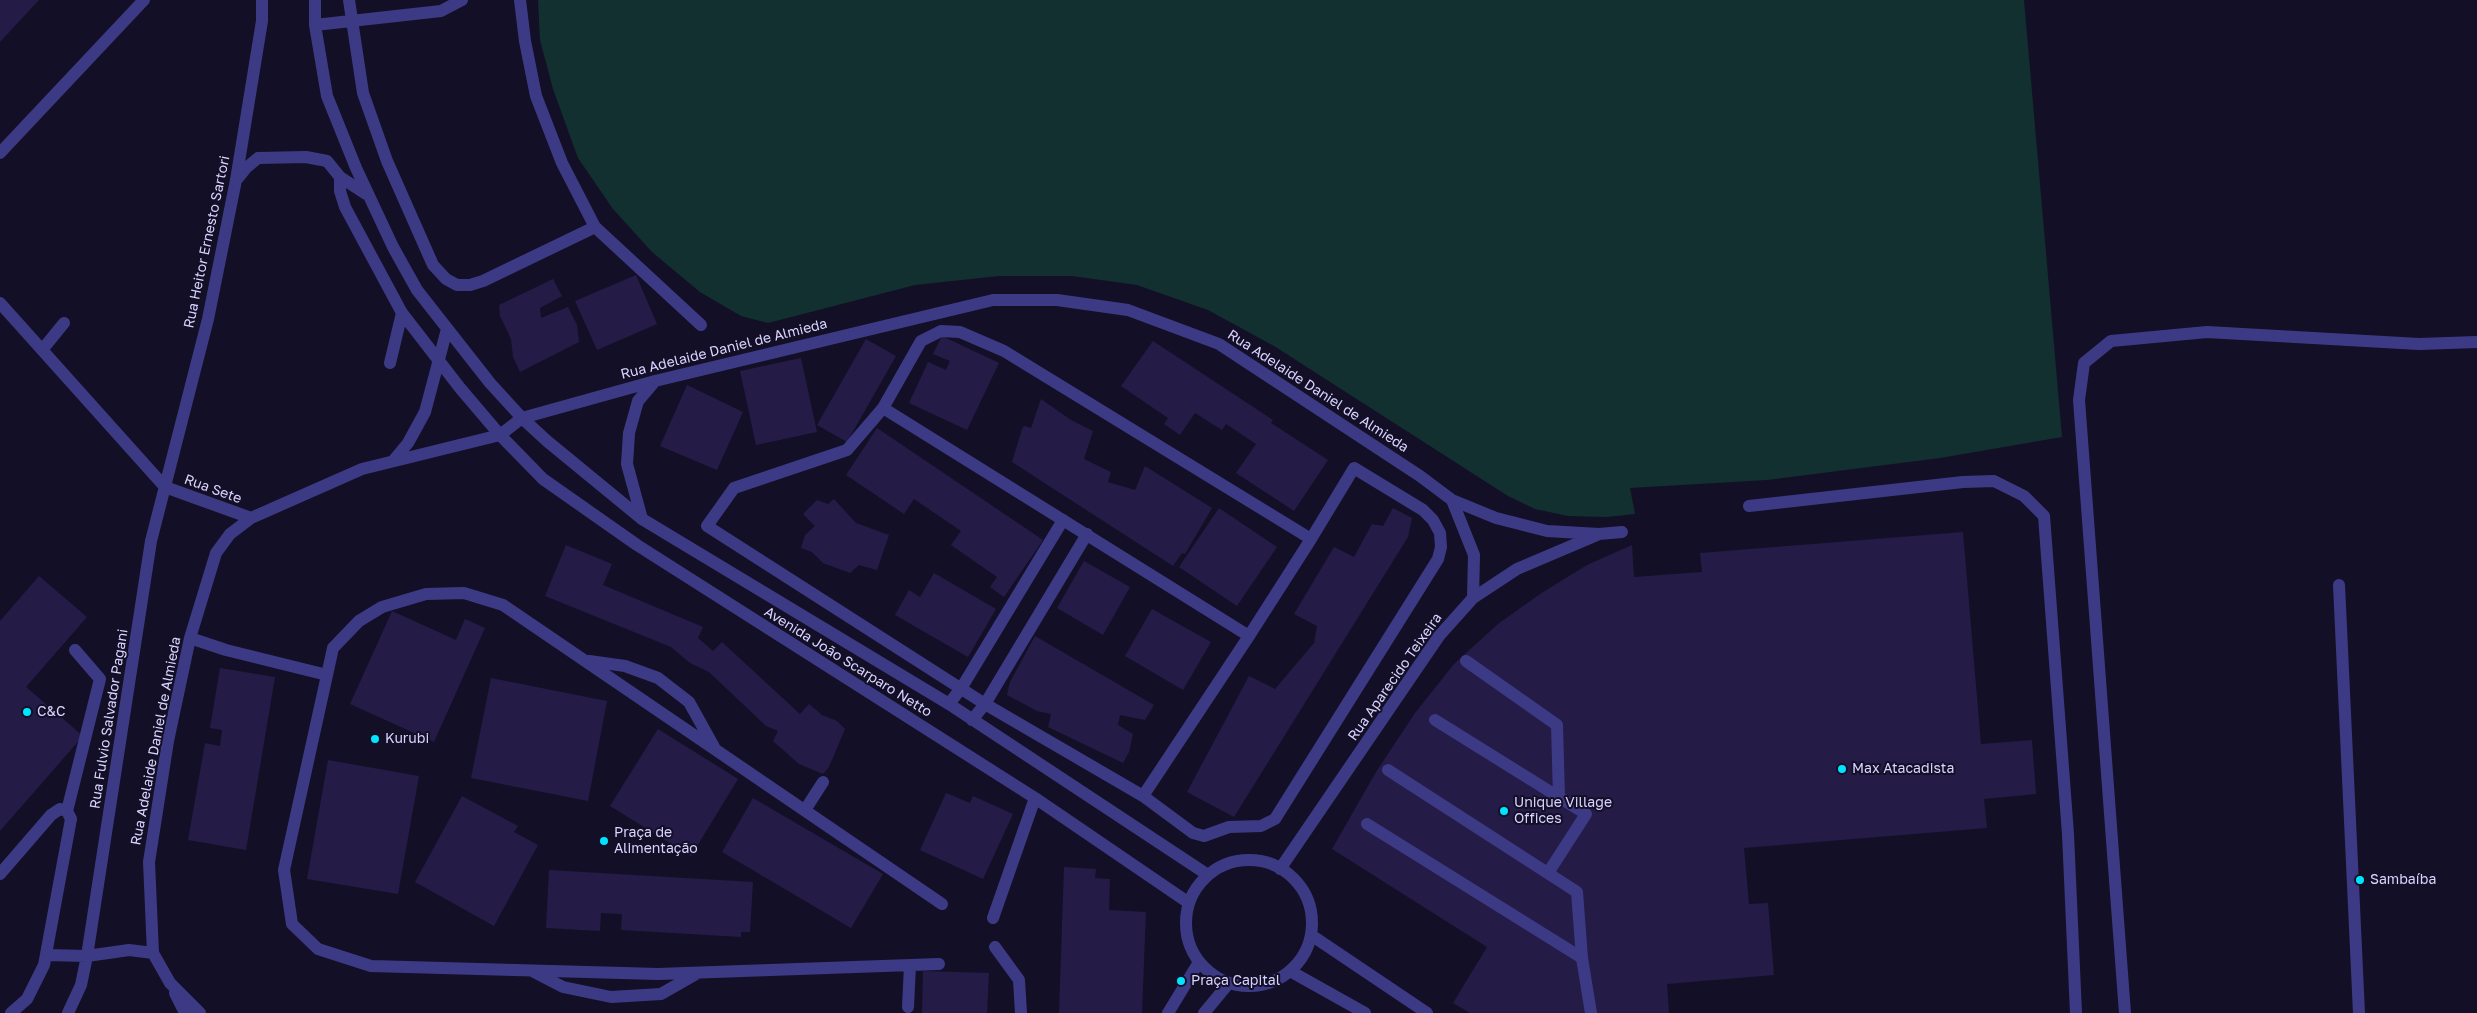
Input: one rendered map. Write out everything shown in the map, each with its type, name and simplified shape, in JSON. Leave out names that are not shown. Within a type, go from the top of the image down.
[{"type":"street","points":[[0,153],[144,0]]},
{"type":"street","name":"Rua Heitor Ernesto Sartori","points":[[165,487],[208,319],[236,180],[262,21],[262,0]]},
{"type":"street","points":[[315,0],[315,25],[327,96],[368,195],[417,290],[447,329],[522,418]]},
{"type":"street","points":[[349,0],[362,93],[381,144],[433,265],[446,279],[457,284],[470,285],[482,281],[594,227]]},
{"type":"street","points":[[315,25],[441,11],[462,0]]},
{"type":"street","points":[[520,0],[536,96],[562,163],[594,227],[701,325]]},
{"type":"street","points":[[236,180],[258,158],[291,156],[327,161],[340,177],[368,195]]},
{"type":"street","points":[[340,177],[340,191],[345,207],[402,313],[438,361],[500,435]]},
{"type":"street","name":"Rua Adelaide Daniel de Almieda","points":[[153,953],[148,862],[168,742],[190,638],[216,553],[230,534],[252,518],[337,480],[393,460],[500,435],[522,418],[655,380],[992,300],[1057,300],[1119,309],[1220,344],[1420,476],[1452,500],[1516,524],[1547,531],[1599,534],[1622,532]]},
{"type":"street","points":[[0,303],[165,487]]},
{"type":"street","points":[[390,363],[402,313]]},
{"type":"street","points":[[42,350],[64,323]]},
{"type":"street","points":[[393,460],[408,443],[425,412],[447,329]]},
{"type":"street","points":[[1143,796],[1249,636],[1311,539],[1354,468],[1423,510],[1433,520],[1440,533],[1441,547],[1438,559],[1274,819],[1261,826],[1229,827],[1204,836],[1193,833],[1143,796],[985,704],[962,687],[707,526],[734,488],[847,450],[882,408],[921,341],[941,331],[960,332],[1004,351],[1311,539]]},
{"type":"street","points":[[2125,1013],[2079,400],[2084,363],[2111,341],[2206,332],[2419,344],[2477,342]]},
{"type":"street","points":[[642,519],[627,464],[629,433],[638,401],[655,380]]},
{"type":"street","points":[[882,408],[1249,636]]},
{"type":"street","name":"Avenida João Scarparo Netto","points":[[522,418],[642,519],[949,704],[1208,875]]},
{"type":"street","name":"Avenida João Scarparo Netto","points":[[500,435],[543,479],[637,545],[1035,798],[1189,903]]},
{"type":"street","points":[[1750,506],[1963,482],[1994,481],[2024,496],[2044,516],[2068,834],[2076,1013]]},
{"type":"street","name":"Rua Sete","points":[[165,487],[252,518]]},
{"type":"street","name":"Rua Fulvio Salvador Pagani","points":[[68,1013],[81,985],[87,956],[151,541],[165,487]]},
{"type":"street","points":[[1452,500],[1474,555],[1474,598]]},
{"type":"street","points":[[949,704],[962,687],[1063,520]]},
{"type":"street","points":[[972,720],[985,704],[1087,534]]},
{"type":"street","name":"Rua Aparecido Teixeira","points":[[1280,869],[1439,636],[1474,598],[1517,569],[1599,534]]},
{"type":"street","points":[[2339,585],[2359,1013]]},
{"type":"street","points":[[939,964],[658,974],[371,966],[318,949],[292,924],[284,870],[333,648],[359,621],[382,607],[426,594],[464,593],[503,604],[942,904]]},
{"type":"street","points":[[190,638],[226,650],[327,675]]},
{"type":"street","points":[[11,1013],[27,999],[44,965],[71,819],[67,811],[100,679],[75,650]]},
{"type":"street","points":[[586,661],[625,666],[658,678],[689,702],[716,749]]},
{"type":"street","points":[[1466,661],[1557,725],[1560,797]]},
{"type":"street","points":[[1435,720],[1586,814],[1548,873]]},
{"type":"street","points":[[1388,770],[1577,892],[1582,958],[1591,1013]]},
{"type":"street","points":[[805,810],[823,782]]},
{"type":"street","points":[[993,918],[1035,798]]},
{"type":"street","points":[[0,874],[51,815],[60,809],[67,811]]},
{"type":"street","points":[[1367,824],[1582,958]]},
{"type":"street","points":[[1243,861],[1262,862],[1280,869],[1295,881],[1306,897],[1312,916],[1311,935],[1304,954],[1290,971],[1272,982],[1250,986],[1229,983],[1212,975],[1199,962],[1189,944],[1185,923],[1189,903],[1196,888],[1208,875],[1224,865],[1243,861]]},
{"type":"street","points":[[1311,935],[1427,1013]]},
{"type":"street","points":[[996,947],[1019,980],[1021,1013]]},
{"type":"street","points":[[46,955],[87,956],[129,950],[153,953],[185,1013]]},
{"type":"street","points":[[1168,1013],[1199,962]]},
{"type":"street","points":[[908,1007],[910,965]]},
{"type":"street","points":[[529,970],[563,987],[611,998],[661,994],[700,972]]},
{"type":"street","points":[[1290,971],[1365,1013]]},
{"type":"street","points":[[170,983],[200,1013]]},
{"type":"street","points":[[1204,1013],[1229,983]]},
{"type":"green space","points":[[538,0],[2024,0],[2062,437],[1940,458],[1767,480],[1630,488],[1635,514],[1607,517],[1568,516],[1535,509],[1508,496],[1274,346],[1208,310],[1137,285],[1072,276],[999,276],[915,285],[768,323],[741,316],[700,292],[652,252],[613,209],[578,158],[553,89],[540,40]]},
{"type":"building","points":[[0,0],[39,0],[0,42]]},
{"type":"building","points":[[636,275],[657,324],[597,350],[575,301]]},
{"type":"building","points":[[553,279],[562,296],[540,308],[541,318],[568,307],[577,325],[579,342],[520,372],[513,357],[511,339],[500,316],[499,305]]},
{"type":"building","points":[[942,336],[999,363],[967,430],[909,403],[928,362],[946,370],[950,361],[933,354]]},
{"type":"building","points":[[866,339],[896,356],[847,442],[817,425]]},
{"type":"building","points":[[1153,341],[1273,420],[1271,423],[1328,460],[1294,511],[1236,473],[1256,444],[1226,424],[1222,430],[1195,413],[1180,435],[1164,424],[1168,418],[1121,386]]},
{"type":"building","points":[[801,358],[817,432],[756,445],[740,371]]},
{"type":"building","points":[[687,385],[743,412],[717,470],[660,446]]},
{"type":"building","points":[[1041,399],[1071,420],[1093,431],[1084,459],[1111,472],[1108,482],[1135,490],[1145,466],[1212,508],[1185,554],[1182,553],[1173,566],[1012,462],[1022,429],[1024,426],[1031,428]]},
{"type":"building","points":[[877,428],[1043,540],[1004,597],[990,587],[997,577],[951,545],[961,531],[914,499],[904,514],[846,475]]},
{"type":"building","points":[[834,499],[856,523],[889,535],[877,570],[859,565],[850,573],[823,563],[812,552],[801,548],[805,535],[815,526],[803,514],[817,500],[828,504]]},
{"type":"building","points":[[1219,508],[1277,547],[1237,606],[1179,567]]},
{"type":"building","points":[[1393,508],[1412,518],[1408,537],[1234,817],[1187,792],[1249,676],[1275,689],[1314,643],[1317,626],[1294,614],[1334,547],[1354,557],[1372,524],[1383,526]]},
{"type":"building","points":[[1963,532],[1981,744],[2032,740],[2036,794],[1984,799],[1987,828],[1744,848],[1749,904],[1768,903],[1774,975],[1667,984],[1669,1013],[1470,1013],[1453,1003],[1487,947],[1332,849],[1376,772],[1415,713],[1454,664],[1498,624],[1540,594],[1587,565],[1632,545],[1634,577],[1702,572],[1700,553]]},
{"type":"building","points":[[566,545],[612,564],[603,585],[703,627],[698,638],[713,651],[722,642],[800,714],[809,704],[822,715],[837,721],[845,729],[829,767],[823,774],[799,764],[773,741],[778,731],[766,726],[709,672],[690,663],[671,647],[545,596]]},
{"type":"building","points":[[1084,561],[1130,587],[1103,635],[1057,608]]},
{"type":"building","points":[[934,573],[996,609],[968,657],[895,615],[909,590],[920,597]]},
{"type":"building","name":"C&C","points":[[39,576],[87,617],[26,687],[83,736],[0,831],[0,621]]},
{"type":"building","points":[[1152,609],[1211,642],[1183,690],[1125,656]]},
{"type":"building","points":[[392,611],[456,640],[465,619],[485,628],[434,742],[350,704]]},
{"type":"building","points":[[1035,636],[1154,705],[1145,720],[1120,715],[1118,725],[1133,734],[1129,752],[1123,763],[1048,727],[1051,714],[1037,711],[1007,695],[1010,682]]},
{"type":"building","points":[[220,668],[275,677],[246,850],[188,840],[205,743],[220,746],[222,730],[210,728]]},
{"type":"building","points":[[491,678],[607,701],[588,801],[471,778]]},
{"type":"building","points":[[658,729],[738,779],[691,856],[610,806]]},
{"type":"building","points":[[328,760],[419,776],[398,894],[307,879]]},
{"type":"building","points":[[946,793],[970,803],[973,796],[1013,814],[983,879],[920,850]]},
{"type":"building","points":[[462,796],[518,826],[514,832],[538,845],[494,926],[415,882]]},
{"type":"building","points":[[753,798],[883,874],[851,928],[722,852]]},
{"type":"building","points":[[1064,867],[1096,869],[1095,878],[1110,879],[1109,910],[1146,912],[1142,1013],[1059,1013]]},
{"type":"building","points":[[549,870],[753,882],[750,932],[741,932],[741,937],[621,930],[622,914],[601,913],[600,931],[546,928]]},
{"type":"building","points":[[923,971],[989,973],[987,1013],[922,1013]]},
{"type":"place","name":"C&C","points":[[27,712]]},
{"type":"place","name":"Kurubi","points":[[375,739]]},
{"type":"place","name":"Max Atacadista","points":[[1842,769]]},
{"type":"place","name":"Unique Village Offices","points":[[1504,811]]},
{"type":"place","name":"Praça de Alimentação","points":[[604,841]]},
{"type":"place","name":"Sambaíba","points":[[2360,880]]},
{"type":"place","name":"Praça Capital","points":[[1181,981]]}]
